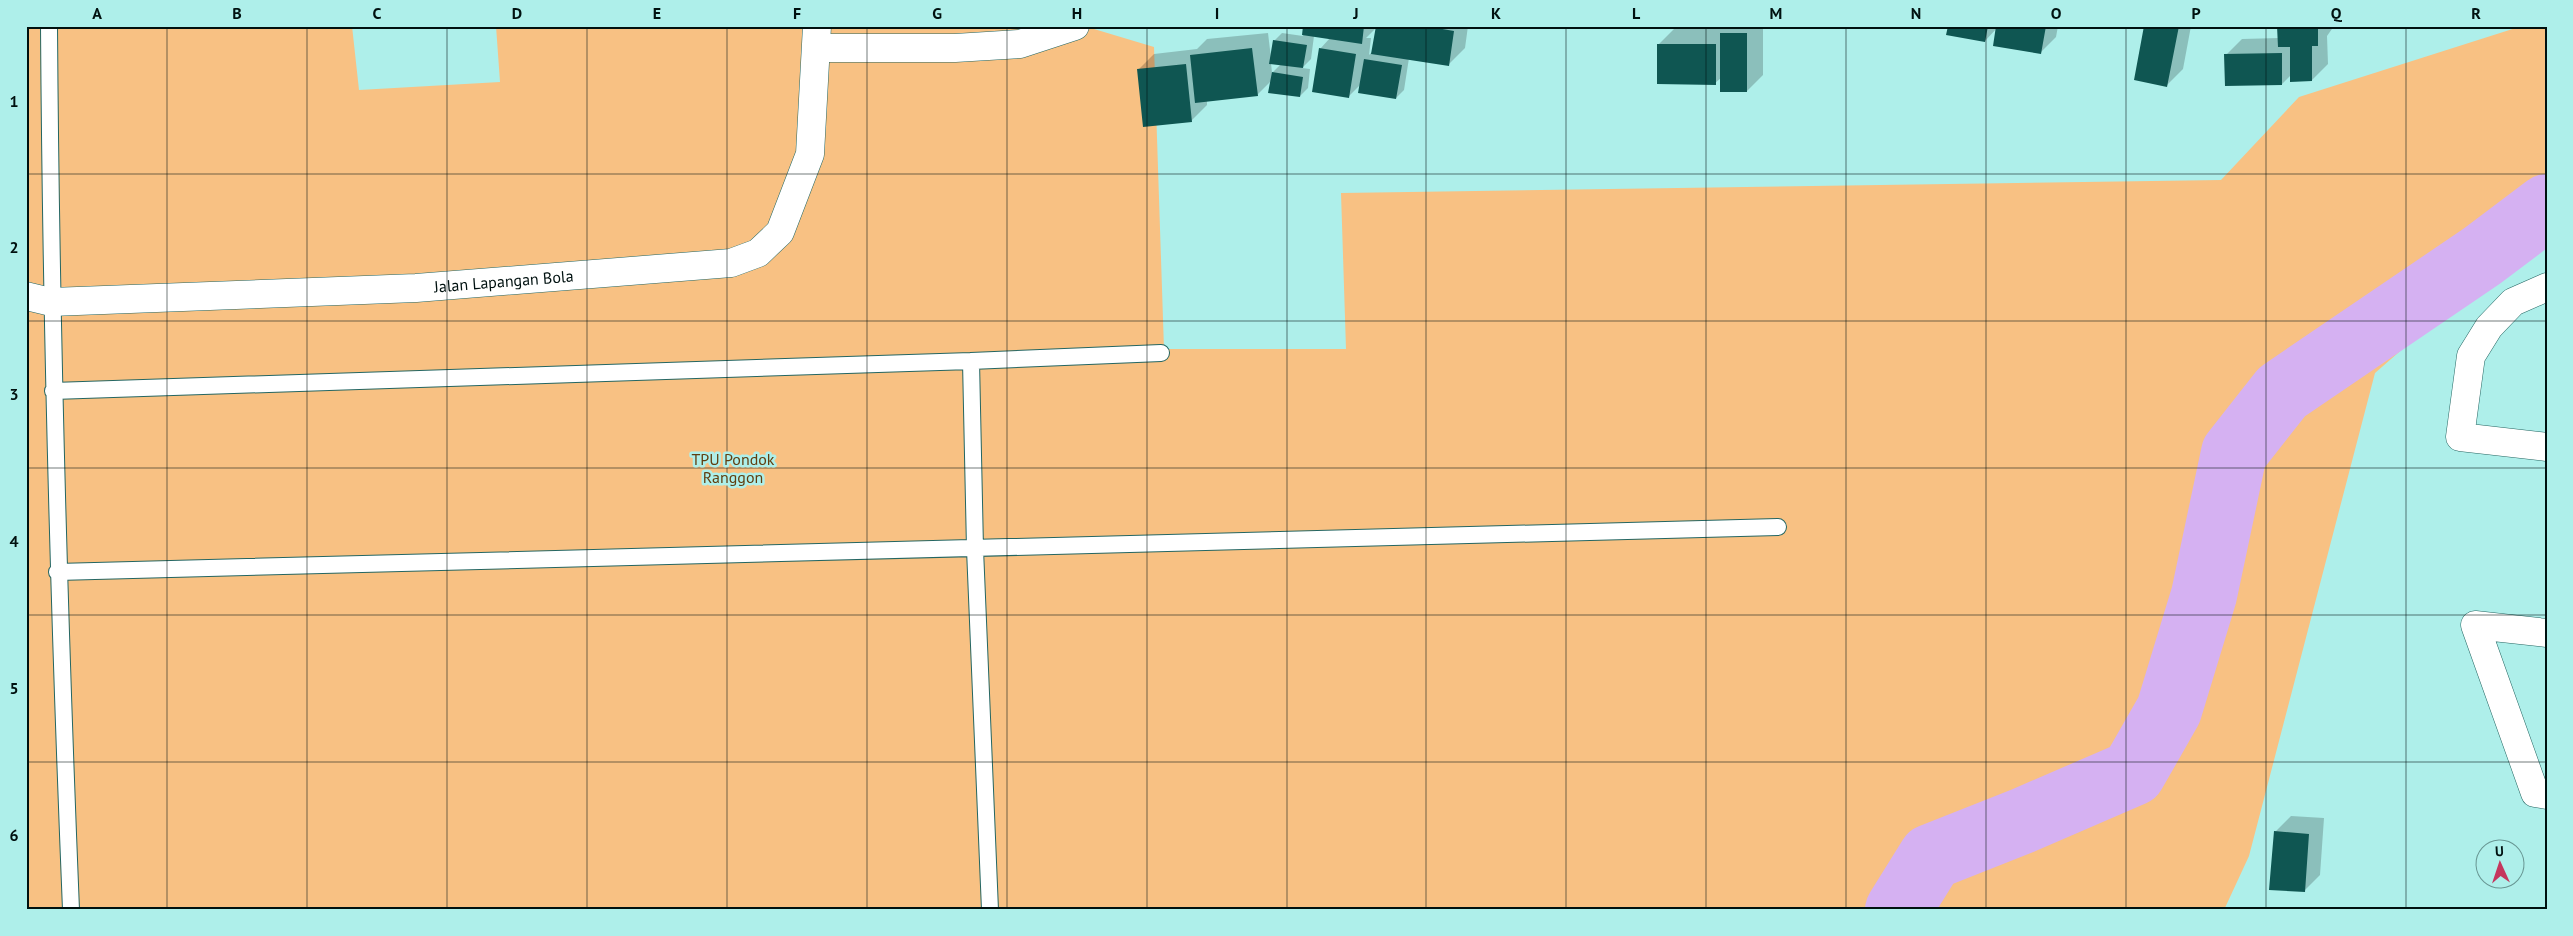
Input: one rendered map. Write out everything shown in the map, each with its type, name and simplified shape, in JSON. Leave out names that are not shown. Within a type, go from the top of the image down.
[{"type":"street","points":[[817,37],[955,48],[1020,44],[1075,26]]},
{"type":"street","name":"Jalan Lapangan Bola","points":[[39,299],[416,288],[731,263],[758,253],[780,232],[810,154],[817,37]]},
{"type":"street","points":[[2547,287],[2513,302],[2489,326],[2471,356],[2460,437],[2547,447]]},
{"type":"street","points":[[2547,633],[2475,625],[2535,793],[2547,795]]},
{"type":"lane","points":[[49,26],[39,299],[53,391],[57,572],[70,910]]},
{"type":"lane","points":[[53,391],[1161,353]]},
{"type":"lane","points":[[971,361],[975,549],[990,910]]},
{"type":"lane","points":[[57,572],[1778,527]]},
{"type":"green space","name":"TPU Pondok Ranggon","points":[[26,26],[352,26],[359,90],[500,82],[496,26],[1084,26],[1154,47],[1164,349],[1346,349],[1341,193],[2221,180],[2299,97],[2522,26],[2544,26],[2547,35],[2547,223],[2375,373],[2249,856],[2224,910],[26,910]]},
{"type":"building","points":[[1303,26],[1364,26],[1362,44],[1302,35]]},
{"type":"building","points":[[1376,26],[1425,26],[1454,31],[1449,66],[1371,54]]},
{"type":"building","points":[[1948,26],[1988,26],[1985,42],[1946,35]]},
{"type":"building","points":[[1996,26],[2046,26],[2041,54],[1993,46]]},
{"type":"building","points":[[2144,26],[2179,26],[2167,87],[2134,80]]},
{"type":"building","points":[[2277,26],[2318,26],[2318,46],[2312,46],[2312,81],[2290,82],[2290,47],[2278,47]]},
{"type":"building","points":[[1720,33],[1747,33],[1747,92],[1720,92]]},
{"type":"building","points":[[1273,40],[1307,45],[1303,68],[1269,64]]},
{"type":"building","points":[[1657,44],[1716,44],[1716,85],[1657,84]]},
{"type":"building","points":[[1252,48],[1258,96],[1195,103],[1190,55]]},
{"type":"building","points":[[1319,48],[1356,54],[1349,98],[1312,92]]},
{"type":"building","points":[[2282,53],[2282,85],[2225,86],[2224,54]]},
{"type":"building","points":[[1364,59],[1402,65],[1396,99],[1358,93]]},
{"type":"building","points":[[1186,64],[1192,122],[1143,127],[1137,69]]},
{"type":"building","points":[[1272,72],[1303,77],[1300,97],[1268,93]]},
{"type":"building","points":[[2274,831],[2309,834],[2305,892],[2269,890]]},
{"type":"waterway","points":[[1898,910],[1931,857],[2022,821],[2133,773],[2169,710],[2204,595],[2234,453],[2282,392],[2482,256],[2547,207]]}]
